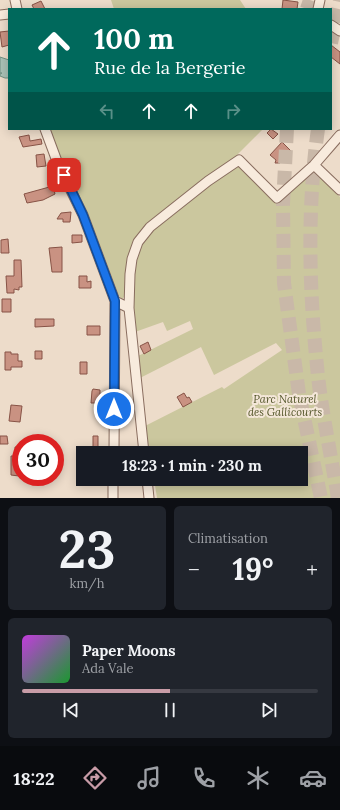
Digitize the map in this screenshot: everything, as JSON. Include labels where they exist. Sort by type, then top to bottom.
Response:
[{"type":"street","points":[[46,130],[58,164],[83,215],[115,301],[114,446]]},
{"type":"street","points":[[143,446],[129,308],[132,259],[138,242],[150,227],[208,181],[239,160],[277,198],[314,165],[340,135]]},
{"type":"street","points":[[314,165],[340,190]]},
{"type":"street","points":[[115,301],[129,308]]},
{"type":"street","points":[[114,486],[114,498]]},
{"type":"street","points":[[148,486],[149,498]]},
{"type":"green space","points":[[111,0],[240,0],[245,8],[114,8]]},
{"type":"green space","name":"Parc Naturel des Gallicourts","points":[[49,130],[262,130],[234,158],[277,202],[315,170],[340,197],[340,498],[157,498],[155,486],[308,486],[308,446],[149,446],[145,426],[222,387],[224,389],[282,350],[276,343],[214,375],[201,347],[140,378],[138,356],[193,329],[190,321],[167,331],[163,322],[135,332],[126,295],[122,299],[113,289],[54,146]]},
{"type":"shaded area","points":[[0,57],[8,60],[8,78],[0,76],[2,73],[0,73]]},
{"type":"building","points":[[283,0],[298,2],[297,8],[282,8]]},
{"type":"building","points":[[41,1],[44,8],[34,8],[32,5]]},
{"type":"building","points":[[8,31],[8,45],[2,47],[0,32]]},
{"type":"building","points":[[332,46],[340,52],[340,64],[332,58]]},
{"type":"building","points":[[272,130],[278,134],[273,139],[267,133]]},
{"type":"building","points":[[29,135],[30,141],[41,139],[42,144],[23,147],[19,137]]},
{"type":"building","points":[[282,142],[291,151],[280,163],[275,163],[276,160],[270,155]]},
{"type":"building","points":[[44,154],[46,166],[37,167],[36,155]]},
{"type":"building","points":[[53,186],[55,194],[43,200],[27,203],[24,194]]},
{"type":"building","points":[[71,212],[70,222],[63,222],[63,219],[57,219],[61,213]]},
{"type":"building","points":[[72,235],[82,235],[82,242],[72,243]]},
{"type":"building","points":[[8,239],[9,253],[1,253],[1,240]]},
{"type":"building","points":[[62,247],[62,272],[52,272],[49,248]]},
{"type":"building","points":[[14,260],[21,260],[22,287],[19,287],[19,290],[14,289],[14,293],[7,293],[6,276],[14,276]]},
{"type":"building","points":[[79,276],[87,276],[87,282],[91,281],[91,288],[79,288]]},
{"type":"building","points":[[2,299],[11,299],[11,312],[2,312]]},
{"type":"building","points":[[35,319],[54,319],[54,326],[35,327]]},
{"type":"building","points":[[87,326],[100,326],[100,335],[87,335]]},
{"type":"building","points":[[148,342],[151,350],[144,354],[140,346]]},
{"type":"building","points":[[35,351],[42,351],[42,359],[35,359]]},
{"type":"building","points":[[5,352],[18,354],[18,361],[22,361],[22,367],[11,367],[11,370],[5,370]]},
{"type":"building","points":[[80,362],[87,362],[87,374],[80,374]]},
{"type":"building","points":[[93,389],[100,390],[100,403],[91,403]]},
{"type":"building","points":[[184,393],[192,402],[183,407],[177,397]]},
{"type":"building","points":[[11,405],[22,406],[20,422],[9,421]]},
{"type":"building","points":[[0,436],[7,436],[8,444],[0,444]]},
{"type":"building","points":[[93,436],[98,436],[98,446],[93,446]]},
{"type":"building","points":[[12,456],[12,475],[11,475]]},
{"type":"tunnel","points":[[307,8],[310,0]]},
{"type":"tunnel","points":[[332,38],[340,0]]},
{"type":"tunnel","points":[[287,130],[283,204],[284,283],[299,394],[321,498]]},
{"type":"tunnel","points":[[318,130],[312,188],[310,248],[312,307],[321,399],[338,498]]},
{"type":"route","points":[[64,175],[83,215],[115,301],[114,409]]}]
